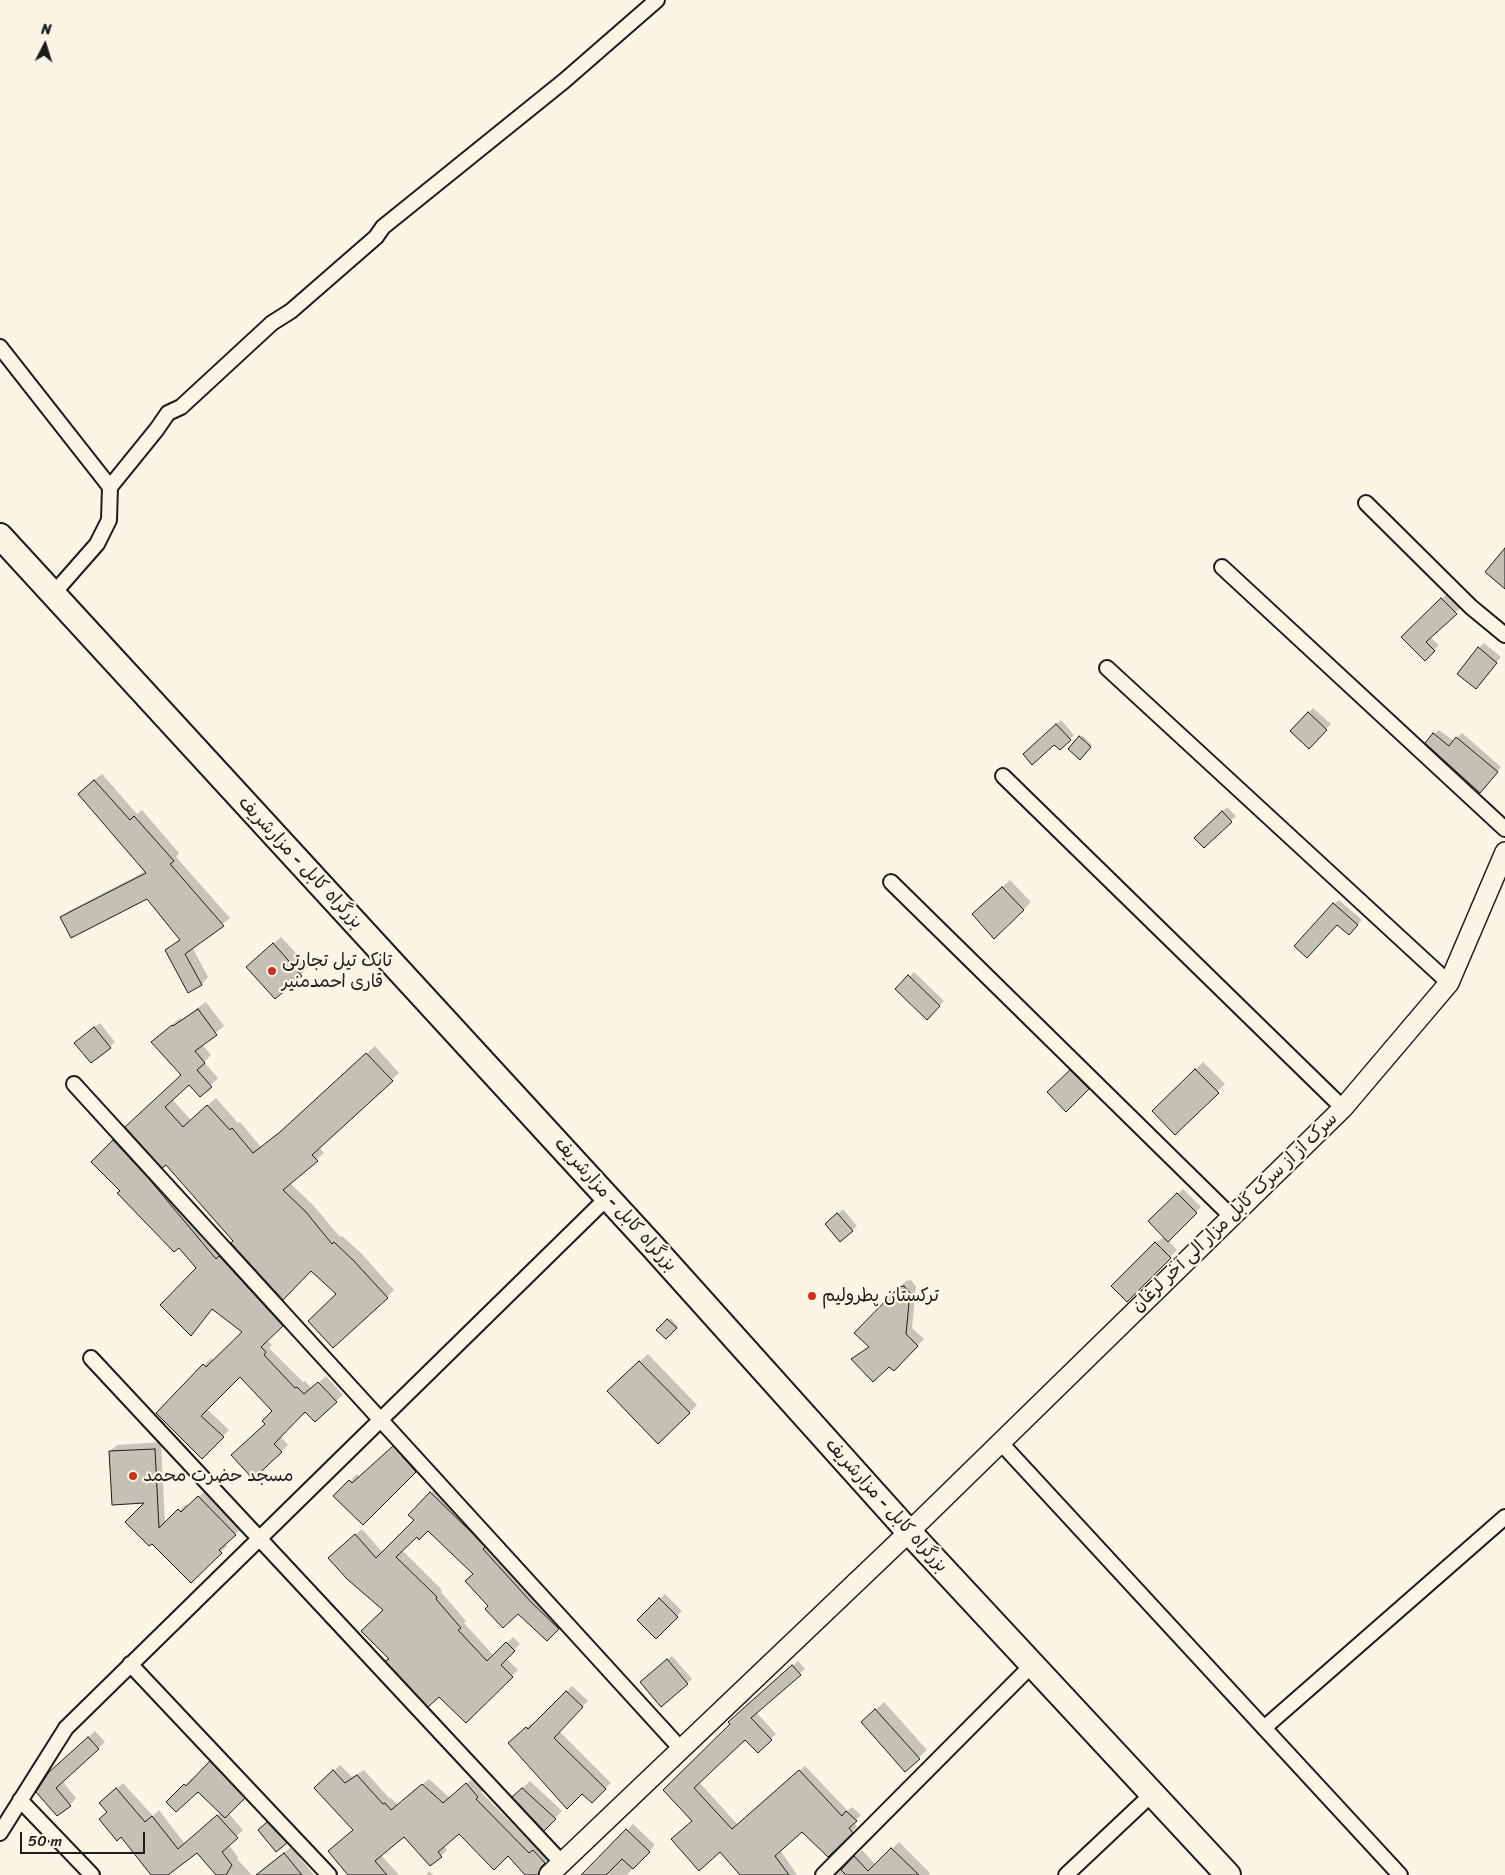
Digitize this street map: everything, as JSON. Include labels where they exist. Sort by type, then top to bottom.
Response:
[{"type":"highway","name":"بزرگراه کابل - مزارشریف","points":[[0,536],[608,1198],[908,1532],[1228,1875]]},
{"type":"street","points":[[53,594],[97,544],[109,520],[110,487],[168,413],[181,407],[272,323],[291,311],[376,237],[383,227],[564,81],[657,0]]},
{"type":"street","points":[[0,348],[110,487]]},
{"type":"street","points":[[1366,504],[1471,607],[1505,635]]},
{"type":"street","points":[[1222,567],[1505,828]]},
{"type":"street","points":[[1107,668],[1449,983]]},
{"type":"street","points":[[1003,776],[1343,1108]]},
{"type":"street","name":"سرک از از سرک کابل مزار الی آخر لرغان","points":[[556,1869],[908,1532],[1343,1108],[1449,983],[1505,852]]},
{"type":"street","points":[[891,882],[1232,1216]]},
{"type":"street","points":[[74,1084],[682,1749]]},
{"type":"street","points":[[0,1833],[66,1728],[608,1198]]},
{"type":"street","points":[[91,1358],[259,1538],[556,1869]]},
{"type":"street","points":[[1000,1442],[1400,1875]]},
{"type":"street","points":[[1264,1728],[1505,1518]]},
{"type":"street","points":[[130,1664],[329,1875]]},
{"type":"street","points":[[823,1875],[1032,1665]]},
{"type":"street","points":[[1066,1875],[1152,1794]]},
{"type":"street","points":[[20,1800],[92,1875]]},
{"type":"building","points":[[1505,548],[1505,589],[1485,572]]},
{"type":"building","points":[[1441,598],[1457,614],[1426,642],[1435,651],[1425,661],[1401,637]]},
{"type":"building","points":[[1478,647],[1497,663],[1476,689],[1457,674]]},
{"type":"building","points":[[1308,712],[1327,730],[1309,749],[1290,731]]},
{"type":"building","points":[[1056,724],[1071,740],[1060,750],[1054,745],[1032,765],[1023,754]]},
{"type":"building","points":[[1433,733],[1449,746],[1456,737],[1498,772],[1480,793],[1425,743]]},
{"type":"building","points":[[1079,736],[1091,747],[1080,760],[1068,749]]},
{"type":"building","points":[[94,780],[130,820],[134,816],[174,861],[170,864],[224,926],[185,954],[202,985],[188,993],[165,950],[180,940],[147,899],[71,938],[60,917],[146,873],[78,794]]},
{"type":"building","points":[[1222,811],[1232,822],[1204,848],[1194,838]]},
{"type":"building","points":[[1002,887],[1024,910],[994,939],[972,914]]},
{"type":"building","points":[[1333,903],[1358,925],[1349,935],[1337,925],[1307,958],[1294,946]]},
{"type":"building","points":[[273,943],[302,976],[275,999],[246,967]]},
{"type":"building","points":[[908,975],[940,1006],[927,1020],[895,989]]},
{"type":"building","points":[[198,1009],[217,1035],[195,1051],[205,1063],[197,1070],[212,1087],[200,1097],[189,1085],[165,1107],[183,1127],[207,1105],[230,1130],[232,1128],[253,1153],[280,1132],[366,1053],[393,1081],[312,1155],[318,1161],[283,1190],[306,1212],[332,1244],[334,1242],[353,1260],[388,1298],[333,1348],[308,1321],[336,1294],[311,1271],[283,1300],[231,1243],[233,1241],[166,1165],[162,1168],[125,1127],[181,1075],[151,1042],[172,1025]]},
{"type":"building","points":[[94,1027],[111,1048],[91,1063],[74,1043]]},
{"type":"building","points":[[1195,1069],[1219,1093],[1175,1135],[1152,1111]]},
{"type":"building","points":[[1070,1070],[1089,1089],[1066,1112],[1047,1092]]},
{"type":"building","points":[[113,1140],[149,1179],[216,1259],[219,1256],[283,1326],[261,1347],[266,1352],[264,1355],[295,1388],[297,1387],[304,1394],[318,1382],[337,1402],[315,1422],[305,1412],[274,1444],[282,1452],[253,1479],[231,1455],[265,1424],[262,1421],[272,1411],[240,1377],[201,1416],[224,1437],[202,1459],[156,1413],[203,1364],[206,1367],[242,1332],[212,1309],[191,1336],[160,1305],[196,1268],[179,1248],[174,1252],[117,1193],[120,1191],[91,1162]]},
{"type":"building","points":[[1177,1193],[1197,1213],[1168,1242],[1148,1221]]},
{"type":"building","points":[[837,1213],[853,1231],[840,1242],[825,1224]]},
{"type":"building","points":[[1155,1242],[1171,1258],[1127,1302],[1111,1286]]},
{"type":"building","points":[[904,1286],[910,1293],[906,1334],[918,1346],[894,1371],[889,1367],[873,1382],[851,1359],[869,1347],[854,1333],[899,1287]]},
{"type":"building","points":[[667,1319],[677,1328],[666,1339],[656,1330]]},
{"type":"building","points":[[639,1361],[690,1413],[658,1444],[607,1391]]},
{"type":"building","points":[[393,1446],[416,1472],[363,1525],[333,1496],[349,1480],[352,1483]]},
{"type":"building","points":[[155,1449],[159,1528],[178,1509],[181,1512],[198,1496],[236,1535],[219,1550],[222,1553],[191,1583],[152,1544],[149,1546],[125,1522],[144,1503],[112,1505],[109,1451]]},
{"type":"building","points":[[430,1492],[470,1531],[485,1547],[483,1549],[531,1602],[559,1629],[547,1641],[518,1614],[503,1628],[485,1609],[488,1606],[465,1581],[473,1574],[428,1531],[419,1540],[417,1537],[396,1557],[437,1597],[436,1599],[461,1628],[458,1630],[487,1661],[506,1642],[515,1651],[501,1665],[513,1677],[466,1723],[439,1697],[428,1707],[385,1661],[389,1659],[361,1631],[383,1610],[347,1579],[328,1558],[355,1534],[376,1558],[414,1520],[408,1515]]},
{"type":"building","points":[[659,1598],[678,1617],[656,1639],[637,1620]]},
{"type":"building","points":[[667,1659],[688,1684],[661,1707],[640,1682]]},
{"type":"building","points":[[792,1665],[801,1675],[751,1718],[772,1740],[758,1753],[745,1740],[694,1788],[732,1829],[799,1770],[842,1816],[846,1811],[857,1821],[849,1828],[853,1833],[828,1857],[802,1832],[775,1856],[789,1875],[740,1875],[720,1852],[699,1871],[671,1839],[692,1821],[663,1790],[730,1724],[728,1722]]},
{"type":"building","points":[[566,1691],[583,1707],[554,1738],[606,1789],[592,1803],[582,1794],[567,1809],[508,1743],[526,1727],[528,1729]]},
{"type":"building","points":[[875,1709],[920,1759],[905,1772],[861,1722]]},
{"type":"building","points":[[88,1737],[99,1749],[56,1788],[71,1806],[57,1816],[36,1792],[49,1772]]},
{"type":"building","points":[[210,1761],[245,1798],[225,1818],[198,1792],[176,1812],[166,1802],[184,1784],[186,1786]]},
{"type":"building","points":[[333,1770],[345,1783],[357,1775],[383,1804],[385,1803],[391,1810],[422,1784],[443,1803],[466,1783],[478,1797],[476,1799],[529,1853],[533,1850],[545,1863],[538,1875],[525,1875],[508,1856],[494,1870],[459,1834],[438,1852],[442,1857],[430,1866],[404,1837],[375,1861],[387,1875],[348,1875],[328,1851],[353,1830],[314,1788]]},
{"type":"building","points":[[116,1788],[145,1822],[152,1816],[178,1849],[217,1815],[238,1838],[222,1852],[232,1865],[226,1875],[216,1875],[197,1853],[168,1875],[151,1875],[121,1837],[117,1841],[99,1819],[107,1812],[99,1803]]},
{"type":"building","points":[[522,1788],[556,1819],[544,1831],[512,1797]]},
{"type":"building","points":[[267,1822],[287,1843],[276,1852],[258,1830]]},
{"type":"building","points":[[626,1829],[650,1852],[633,1869],[622,1859],[606,1875],[581,1875]]},
{"type":"building","points":[[891,1848],[919,1875],[846,1875],[841,1870],[854,1856],[868,1871]]},
{"type":"building","points":[[284,1853],[302,1875],[256,1875]]},
{"type":"place","name":"تانک تیل تجارتی قاری احمدمنیر","points":[[272,971]]},
{"type":"place","name":"ترکستان پطرولیم","points":[[812,1296]]},
{"type":"place","name":"مسجد حضرت محمد","points":[[133,1476]]}]
